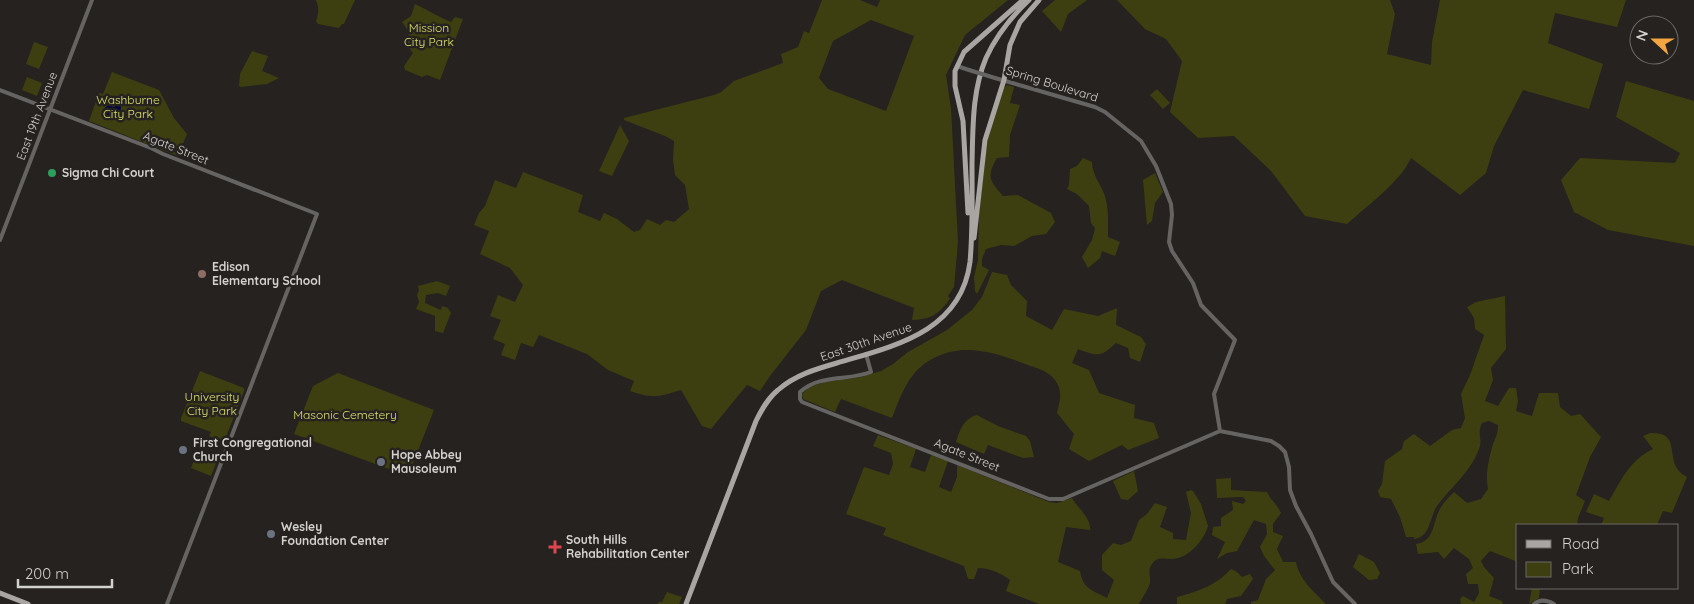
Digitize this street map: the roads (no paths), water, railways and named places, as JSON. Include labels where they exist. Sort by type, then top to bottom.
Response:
[{"type":"main road","points":[[971,246],[963,120],[954,78],[956,66],[964,52],[1023,0]]},
{"type":"main road","name":"East 30th Avenue","points":[[686,604],[756,421],[767,402],[778,389],[811,370],[866,354],[920,334],[941,320],[962,294],[967,279],[971,246],[973,119],[978,86],[986,59],[995,42],[1010,20],[1029,0]]},
{"type":"main road","points":[[970,258],[985,140],[1004,80],[1008,54],[1013,37],[1026,15],[1039,0]]},
{"type":"main road","points":[[0,593],[28,604]]},
{"type":"street","name":"East 19th Avenue","points":[[0,240],[92,0]]},
{"type":"street","name":"Spring Boulevard","points":[[956,66],[1101,110],[1141,141],[1156,166],[1171,204],[1172,215],[1169,242],[1172,250],[1193,283],[1201,305],[1208,314],[1234,337],[1235,341],[1214,394],[1220,431]]},
{"type":"street","name":"Agate Street","points":[[0,90],[317,214],[167,604]]},
{"type":"street","name":"Agate Street","points":[[866,354],[871,372],[858,376],[829,379],[811,385],[800,392],[802,402],[1049,498],[1062,499],[1220,431]]},
{"type":"street","points":[[1220,431],[1271,441],[1285,452],[1289,467],[1290,490],[1296,506],[1333,582],[1355,604]]},
{"type":"street","points":[[1534,604],[1538,601],[1545,601],[1554,604]]},
{"type":"place","name":"Sigma Chi Court","points":[[52,173]]},
{"type":"place","name":"Edison Elementary School","points":[[202,274]]},
{"type":"place","name":"First Congregational Church","points":[[183,450]]},
{"type":"place","name":"Hope Abbey Mausoleum","points":[[381,462]]},
{"type":"place","name":"Wesley Foundation Center","points":[[271,534]]},
{"type":"place","name":"South Hills Rehabilitation Center","points":[[555,547]]},
{"type":"park label","name":"Mission City Park","points":[[429,35]]},
{"type":"park label","name":"Washburne City Park","points":[[128,107]]},
{"type":"park label","name":"University City Park","points":[[212,404]]},
{"type":"park label","name":"Masonic Cemetery","points":[[345,415]]}]
